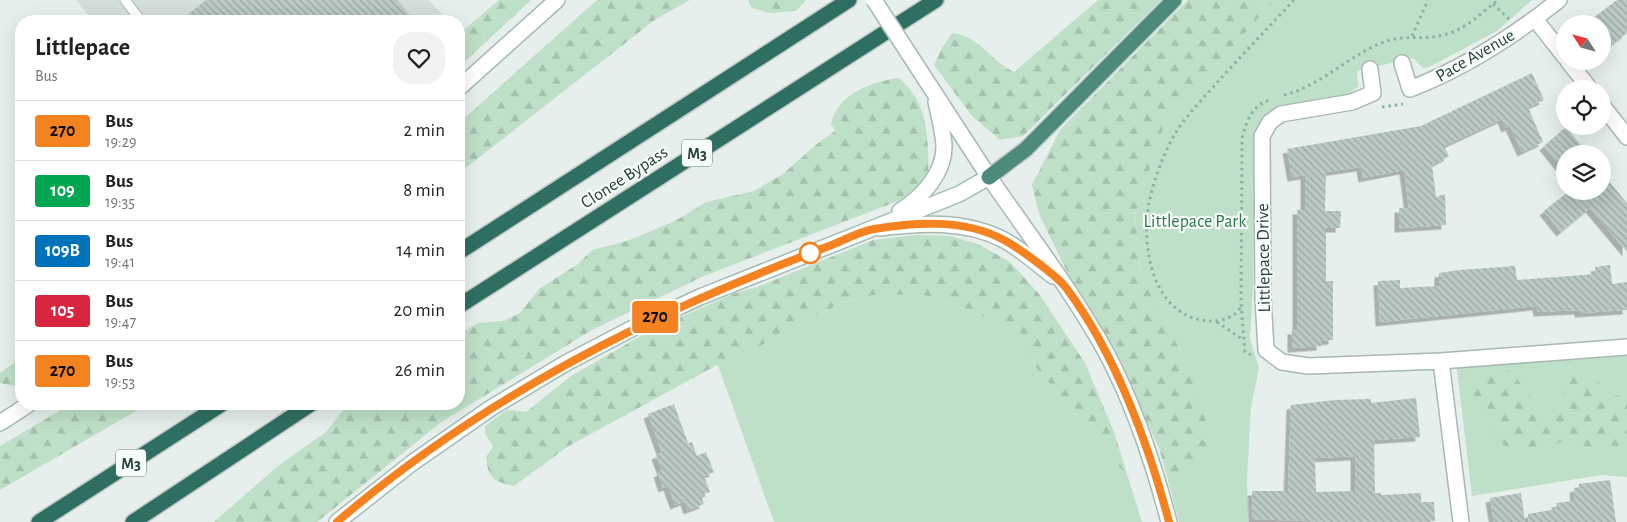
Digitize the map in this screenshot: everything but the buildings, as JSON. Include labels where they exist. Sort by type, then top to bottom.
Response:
[{"type":"highway","name":"Clonee Bypass","points":[[465,248],[849,0]]},
{"type":"highway","name":"Clonee Bypass","points":[[465,302],[936,0]]},
{"type":"highway","points":[[988,177],[1026,149],[1174,0]]},
{"type":"highway","name":"M3","points":[[39,522],[213,410]]},
{"type":"highway","points":[[133,522],[302,410]]},
{"type":"street","points":[[465,83],[557,0]]},
{"type":"street","points":[[874,0],[988,177],[1066,286],[1107,355],[1156,473],[1169,522]]},
{"type":"street","name":"Pace Avenue","points":[[1402,63],[1410,88],[1445,75],[1536,19],[1559,0]]},
{"type":"street","points":[[1536,19],[1556,45]]},
{"type":"street","name":"Littlepace Drive","points":[[1266,350],[1263,298],[1262,136],[1270,122],[1281,114],[1352,102],[1373,93],[1370,69]]},
{"type":"street","points":[[1575,70],[1583,80]]},
{"type":"street","points":[[871,229],[912,204],[935,180],[944,147],[936,97]]},
{"type":"street","points":[[1611,117],[1627,137]]},
{"type":"street","points":[[337,522],[432,449],[491,408],[566,363],[635,326],[700,297],[959,194],[988,177]]},
{"type":"street","points":[[871,229],[927,222],[978,229],[1003,239],[1066,286]]},
{"type":"street","points":[[1266,350],[1282,362],[1308,366],[1441,361],[1627,347]]},
{"type":"street","points":[[1441,361],[1461,522]]},
{"type":"street","points":[[0,423],[20,410]]},
{"type":"lane","points":[[125,0],[136,15]]},
{"type":"path","points":[[1241,304],[1239,311],[1233,316],[1217,321],[1199,320],[1184,315],[1171,306],[1162,293],[1153,272],[1146,239],[1149,204],[1158,171],[1170,142],[1186,118],[1294,0]]},
{"type":"path","points":[[1412,36],[1428,0]]},
{"type":"path","points":[[1283,95],[1301,90],[1358,53],[1394,37],[1442,36],[1458,31],[1498,0]]},
{"type":"path","points":[[1266,350],[1249,356],[1245,352],[1242,339],[1242,138],[1247,120],[1253,109],[1274,99]]},
{"type":"path","points":[[1379,108],[1404,104]]},
{"type":"path","points":[[1217,321],[1242,339]]},
{"type":"shaded area","points":[[76,0],[429,0],[443,15],[88,15]]},
{"type":"green space","points":[[499,0],[531,0],[465,61],[465,29]]},
{"type":"green space","points":[[597,0],[690,0],[656,19],[465,168],[465,118]]},
{"type":"green space","points":[[748,0],[806,0],[796,11],[769,13],[752,8]]},
{"type":"green space","points":[[1098,0],[1161,0],[1023,136],[1000,140],[972,116],[934,65],[952,33],[962,35],[978,44],[998,62],[1014,72]]},
{"type":"green space","points":[[1188,0],[1274,0],[1165,123],[1135,214],[1141,275],[1182,354],[1204,408],[1209,457],[1170,488],[1159,448],[1135,397],[1077,292],[1039,214],[1032,185],[1060,130]]},
{"type":"green space","name":"Littlepace Park","points":[[1274,0],[1532,0],[1497,31],[1429,67],[1423,68],[1413,58],[1357,71],[1358,86],[1350,94],[1283,106],[1265,116],[1255,133],[1253,287],[1250,339],[1259,368],[1251,407],[1247,480],[1248,522],[1179,522],[1170,488],[1208,457],[1182,354],[1141,275],[1135,214],[1165,123]]},
{"type":"green space","points":[[899,78],[907,86],[918,102],[924,120],[928,171],[919,185],[911,192],[898,201],[704,276],[592,330],[465,408],[465,331],[478,323],[503,321],[520,313],[539,289],[578,264],[592,250],[627,241],[675,221],[706,202],[754,191],[783,174],[818,143],[835,131],[831,124],[835,113],[848,97],[867,86]]},
{"type":"green space","points":[[916,235],[950,236],[978,244],[1010,262],[1039,294],[1085,363],[1114,432],[1127,474],[1117,465],[1007,332],[982,316],[948,302],[921,294],[873,295],[841,303],[719,368],[717,365],[567,447],[514,486],[496,480],[490,475],[486,457],[493,446],[485,434],[485,426],[507,410],[526,412],[571,376],[651,330],[735,293],[757,287],[873,240]]},
{"type":"green space","points":[[921,294],[948,302],[982,316],[1007,332],[1117,465],[1127,474],[1142,522],[774,522],[719,368],[841,303],[873,295]]},
{"type":"green space","points":[[1627,353],[1627,477],[1601,475],[1472,496],[1456,361]]},
{"type":"green space","points":[[15,362],[15,385],[0,383],[0,373]]},
{"type":"green space","points":[[1510,370],[1532,399],[1536,418],[1564,414],[1565,400],[1555,375],[1570,372],[1593,377],[1611,397],[1627,392],[1627,452],[1592,450],[1562,441],[1545,451],[1507,451],[1471,392],[1492,374]]},
{"type":"green space","points":[[61,410],[138,410],[0,490],[0,446]]},
{"type":"green space","points":[[343,410],[461,410],[440,423],[317,522],[214,522],[278,466],[326,432]]},
{"type":"bus line","name":"270","points":[[337,522],[412,463],[491,408],[566,363],[635,326],[700,297],[871,229],[927,222],[978,229],[1003,239],[1066,286],[1107,355],[1128,402],[1156,473],[1169,522]]}]
